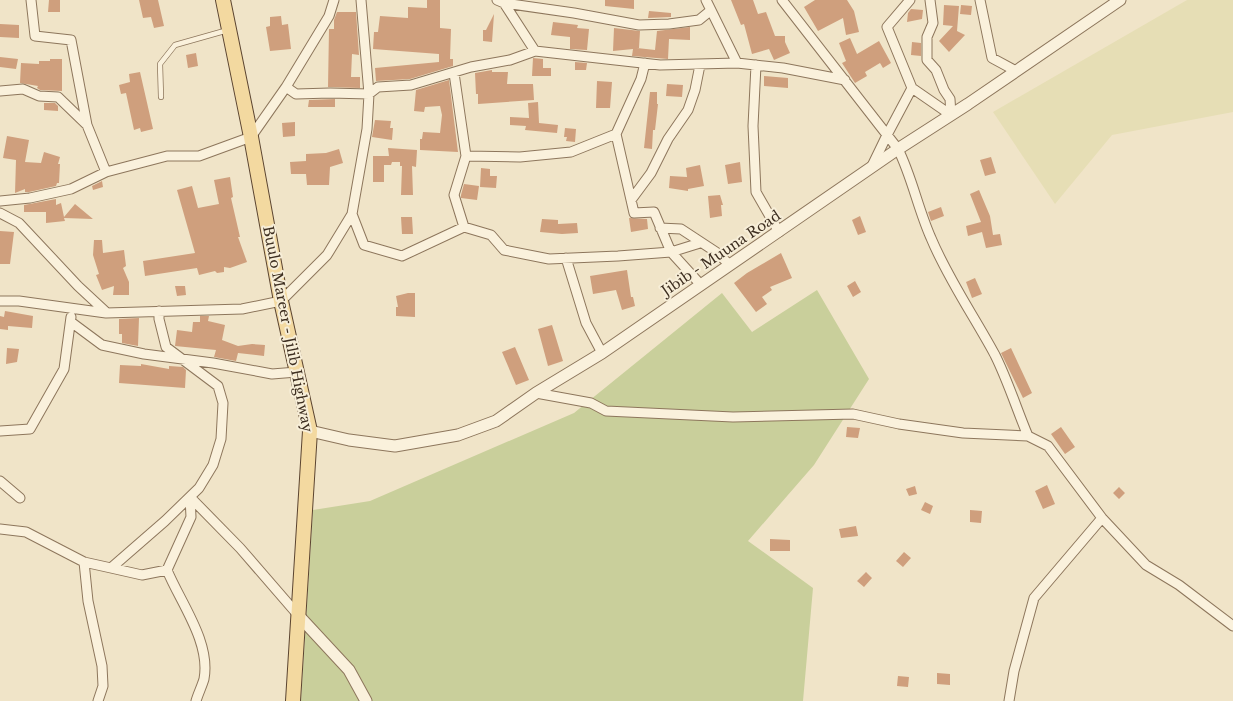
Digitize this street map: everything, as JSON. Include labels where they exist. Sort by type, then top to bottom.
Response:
[{"type":"main road","name":"Buulo Mareer - Jilib Highway","points":[[223,0],[251,137],[281,301],[310,431],[292,701]]},
{"type":"street","points":[[31,0],[35,36],[71,40],[87,125],[106,172]]},
{"type":"street","points":[[0,201],[30,198],[71,189],[106,172],[167,156],[199,156],[251,137],[286,87],[329,16],[334,0]]},
{"type":"street","points":[[0,300],[106,313],[242,309],[281,301],[327,255],[352,214],[367,129],[369,94],[362,0]]},
{"type":"street","points":[[706,0],[737,63]]},
{"type":"street","points":[[782,0],[898,149],[907,168],[931,239],[954,285],[996,356],[1028,436]]},
{"type":"street","points":[[910,0],[887,27],[912,88],[951,114]]},
{"type":"street","points":[[930,0],[933,24],[927,37],[927,60],[936,70],[950,100],[951,114]]},
{"type":"street","points":[[980,0],[992,58],[1016,71]]},
{"type":"street","name":"Jibib - Muuna Road","points":[[310,431],[349,440],[395,446],[458,435],[496,421],[602,352],[898,149],[1120,0]]},
{"type":"street","points":[[500,2],[639,25],[699,20],[710,11]]},
{"type":"street","points":[[500,2],[535,51]]},
{"type":"street","points":[[286,87],[296,94],[369,94],[378,87],[411,85],[471,67],[510,60],[535,51],[645,63],[700,65],[737,63],[782,68],[845,80]]},
{"type":"street","points":[[645,63],[641,79],[616,134],[634,213],[654,212],[671,252],[701,285]]},
{"type":"street","points":[[631,200],[651,173],[668,139],[688,110],[695,90],[700,65]]},
{"type":"street","points":[[756,65],[753,126],[756,192],[779,232]]},
{"type":"street","points":[[454,73],[466,156],[454,195],[464,227]]},
{"type":"street","points":[[872,168],[912,88]]},
{"type":"street","points":[[0,90],[23,89],[39,96],[58,97],[87,125]]},
{"type":"street","points":[[466,156],[520,157],[571,152],[616,134]]},
{"type":"street","points":[[0,213],[19,223],[106,313]]},
{"type":"street","points":[[352,214],[364,245],[402,256],[464,227],[491,235],[504,250],[549,258],[671,252],[700,242]]},
{"type":"street","points":[[660,228],[681,229],[716,252],[730,265]]},
{"type":"street","points":[[566,258],[586,323],[602,352]]},
{"type":"street","points":[[0,431],[30,429],[64,369],[72,308]]},
{"type":"street","points":[[111,568],[165,521],[199,488],[213,465],[221,440],[223,403],[218,386],[166,347],[159,320],[159,311]]},
{"type":"street","points":[[71,322],[102,345],[144,354],[214,363],[272,374],[297,372]]},
{"type":"street","points":[[536,394],[591,403],[606,411],[733,416],[853,414],[899,424],[963,433],[1028,436],[1048,446],[1102,518],[1146,565],[1179,585],[1233,626]]},
{"type":"street","points":[[0,481],[20,498]]},
{"type":"street","points":[[166,570],[191,517],[190,497]]},
{"type":"street","points":[[190,497],[240,548],[349,670],[366,701]]},
{"type":"street","points":[[1009,701],[1014,671],[1034,598],[1102,518]]},
{"type":"street","points":[[0,529],[26,532],[84,562],[142,575],[166,570]]},
{"type":"street","points":[[84,562],[88,601],[102,666],[103,686],[98,701]]},
{"type":"street","points":[[166,570],[193,622],[204,658],[204,678],[196,701]]},
{"type":"lane","points":[[161,97],[160,64],[176,45],[229,29]]},
{"type":"shaded area","points":[[1187,0],[1233,0],[1233,112],[1112,135],[1055,204],[993,112]]},
{"type":"green space","points":[[817,290],[869,379],[814,465],[748,541],[813,588],[803,701],[301,701],[313,510],[370,501],[574,413],[722,293],[752,332]]},
{"type":"building","points":[[49,0],[60,0],[60,12],[48,12]]},
{"type":"building","points":[[139,0],[158,0],[164,26],[154,28],[151,17],[143,18]]},
{"type":"building","points":[[427,0],[440,0],[440,28],[451,29],[450,59],[453,59],[453,66],[410,79],[376,81],[375,68],[439,62],[439,54],[373,49],[374,32],[378,32],[380,16],[408,18],[408,7],[427,8]]},
{"type":"building","points":[[605,0],[634,0],[634,9],[605,6]]},
{"type":"building","points":[[731,0],[753,0],[758,14],[766,12],[775,36],[785,36],[785,42],[790,53],[774,60],[769,49],[752,54],[744,24],[741,25]]},
{"type":"building","points":[[815,0],[847,0],[854,11],[859,32],[846,35],[843,18],[818,31],[804,7]]},
{"type":"building","points":[[944,5],[959,6],[957,31],[965,35],[949,52],[939,41],[953,26],[943,25]]},
{"type":"building","points":[[961,5],[972,6],[971,15],[960,14]]},
{"type":"building","points":[[911,9],[923,10],[922,19],[907,22],[908,13]]},
{"type":"building","points":[[649,11],[671,13],[671,17],[648,18]]},
{"type":"building","points":[[337,12],[356,12],[359,55],[352,54],[351,77],[360,77],[360,88],[328,87],[329,29],[334,29],[334,20]]},
{"type":"building","points":[[494,14],[492,42],[483,41],[483,30],[486,30]]},
{"type":"building","points":[[281,16],[282,25],[288,24],[291,49],[270,51],[266,27],[270,26],[270,17]]},
{"type":"building","points":[[553,22],[578,25],[577,28],[589,29],[587,50],[570,49],[570,37],[551,35]]},
{"type":"building","points":[[0,24],[19,25],[19,38],[0,37]]},
{"type":"building","points":[[690,27],[690,40],[669,39],[668,59],[632,56],[633,49],[613,51],[614,28],[640,31],[639,48],[637,48],[655,50],[657,31]]},
{"type":"building","points":[[850,38],[857,54],[879,41],[891,63],[883,68],[880,63],[865,72],[867,76],[855,83],[842,63],[846,61],[839,43]]},
{"type":"building","points":[[912,42],[921,43],[921,56],[911,55]]},
{"type":"building","points":[[196,53],[198,66],[188,68],[186,55]]},
{"type":"building","points":[[0,57],[18,59],[16,69],[0,67]]},
{"type":"building","points":[[533,58],[543,59],[543,68],[551,68],[551,76],[532,76]]},
{"type":"building","points":[[50,59],[62,59],[62,91],[40,90],[37,88],[38,86],[20,83],[21,63],[39,64],[39,61],[50,61]]},
{"type":"building","points":[[575,62],[587,63],[586,70],[575,70]]},
{"type":"building","points":[[492,70],[492,72],[508,72],[507,84],[533,84],[534,100],[478,104],[475,73]]},
{"type":"building","points":[[140,72],[153,129],[141,132],[140,128],[134,130],[126,93],[121,94],[119,85],[130,82],[129,74]]},
{"type":"building","points":[[764,76],[788,78],[788,88],[764,86]]},
{"type":"building","points":[[449,80],[458,152],[420,150],[420,139],[422,139],[423,132],[440,133],[442,115],[440,106],[425,107],[424,112],[414,111],[416,90]]},
{"type":"building","points":[[597,81],[612,82],[610,108],[596,108]]},
{"type":"building","points":[[667,84],[683,85],[682,97],[666,96]]},
{"type":"building","points":[[650,92],[657,92],[658,104],[655,130],[653,130],[652,149],[644,148]]},
{"type":"building","points":[[335,99],[335,107],[308,107],[309,100]]},
{"type":"building","points":[[538,102],[539,123],[558,125],[557,133],[525,130],[526,126],[510,125],[510,117],[529,118],[528,103]]},
{"type":"building","points":[[44,103],[55,103],[58,106],[58,111],[44,110]]},
{"type":"building","points":[[375,120],[391,121],[390,128],[393,128],[392,140],[372,137]]},
{"type":"building","points":[[295,122],[295,136],[283,137],[282,123]]},
{"type":"building","points":[[565,128],[576,129],[575,142],[566,141],[567,137],[564,137]]},
{"type":"building","points":[[7,136],[29,140],[25,162],[41,163],[44,152],[60,157],[58,164],[60,164],[59,183],[56,186],[29,192],[25,192],[25,189],[15,193],[16,160],[3,158]]},
{"type":"building","points":[[388,148],[417,150],[416,167],[412,166],[413,195],[401,195],[402,166],[400,166],[400,162],[384,165],[384,182],[373,182],[373,156],[389,156]]},
{"type":"building","points":[[339,149],[343,163],[330,167],[329,185],[307,185],[306,174],[291,174],[290,162],[306,161],[306,154],[326,153]]},
{"type":"building","points":[[991,157],[996,173],[985,176],[980,160]]},
{"type":"building","points":[[740,162],[742,182],[728,184],[725,165]]},
{"type":"building","points":[[700,165],[704,186],[688,189],[688,191],[669,188],[670,176],[687,177],[686,168]]},
{"type":"building","points":[[481,168],[490,169],[490,176],[497,176],[496,188],[480,187]]},
{"type":"building","points":[[230,177],[233,197],[231,198],[240,237],[238,237],[247,262],[230,268],[224,267],[224,272],[217,273],[215,271],[199,275],[197,268],[145,276],[143,261],[195,253],[177,190],[192,186],[198,208],[219,204],[214,180]]},
{"type":"building","points":[[102,181],[103,187],[93,190],[92,186]]},
{"type":"building","points":[[464,184],[479,186],[477,200],[461,198]]},
{"type":"building","points":[[979,190],[990,216],[993,235],[1000,234],[1002,245],[986,248],[982,232],[968,236],[966,226],[981,222],[970,194]]},
{"type":"building","points":[[720,195],[723,205],[721,205],[722,216],[710,218],[708,196]]},
{"type":"building","points":[[56,199],[56,205],[61,203],[64,217],[75,204],[93,219],[64,218],[65,221],[46,223],[46,212],[24,212],[24,205]]},
{"type":"building","points":[[941,207],[944,216],[931,221],[928,212]]},
{"type":"building","points":[[860,216],[866,232],[858,235],[852,220]]},
{"type":"building","points":[[401,217],[412,217],[413,234],[402,234]]},
{"type":"building","points":[[629,218],[647,219],[648,229],[631,232]]},
{"type":"building","points":[[542,219],[558,220],[558,224],[577,223],[578,233],[540,232]]},
{"type":"building","points":[[0,231],[14,232],[10,264],[0,264]]},
{"type":"building","points":[[94,240],[102,240],[103,253],[124,250],[126,266],[123,268],[129,282],[129,295],[113,295],[114,286],[102,290],[96,275],[99,274],[93,255]]},
{"type":"building","points":[[781,253],[792,278],[770,287],[772,290],[762,297],[767,304],[756,312],[734,283]]},
{"type":"building","points":[[627,270],[631,297],[633,297],[635,306],[622,310],[616,290],[593,294],[590,276]]},
{"type":"building","points":[[975,278],[982,294],[972,298],[966,282]]},
{"type":"building","points":[[855,281],[861,292],[853,297],[847,286]]},
{"type":"building","points":[[175,286],[185,286],[186,295],[177,296]]},
{"type":"building","points":[[415,293],[415,317],[396,316],[396,307],[398,307],[396,296]]},
{"type":"building","points":[[5,311],[33,316],[32,328],[8,326],[8,330],[0,329],[0,316],[4,317]]},
{"type":"building","points":[[200,316],[209,316],[208,321],[225,325],[222,340],[238,346],[265,345],[264,356],[238,353],[236,361],[214,357],[216,350],[175,346],[177,330],[192,332],[193,322],[200,322]]},
{"type":"building","points":[[139,318],[138,346],[122,343],[122,334],[119,334],[119,319]]},
{"type":"building","points":[[552,325],[563,361],[548,366],[538,329]]},
{"type":"building","points":[[515,347],[529,380],[516,385],[502,352]]},
{"type":"building","points":[[7,348],[19,349],[17,362],[6,364]]},
{"type":"building","points":[[1011,348],[1032,393],[1023,398],[1001,353]]},
{"type":"building","points":[[141,364],[169,369],[169,366],[183,367],[186,370],[185,388],[119,383],[120,365],[141,366]]},
{"type":"building","points":[[847,427],[860,428],[858,438],[846,437]]},
{"type":"building","points":[[1061,427],[1075,447],[1065,454],[1051,434]]},
{"type":"building","points":[[1047,485],[1055,504],[1043,509],[1035,491]]},
{"type":"building","points":[[915,486],[917,494],[909,496],[906,489]]},
{"type":"building","points":[[1119,487],[1125,493],[1119,499],[1113,493]]},
{"type":"building","points":[[925,502],[933,506],[930,514],[921,510]]},
{"type":"building","points":[[970,510],[982,511],[981,523],[970,522]]},
{"type":"building","points":[[856,526],[858,536],[841,538],[839,529]]},
{"type":"building","points":[[770,539],[790,540],[790,551],[770,551]]},
{"type":"building","points":[[904,552],[911,558],[903,567],[896,561]]},
{"type":"building","points":[[866,572],[872,578],[864,587],[857,581]]},
{"type":"building","points":[[937,673],[950,674],[950,685],[937,684]]},
{"type":"building","points":[[898,676],[909,677],[908,687],[897,686]]}]
